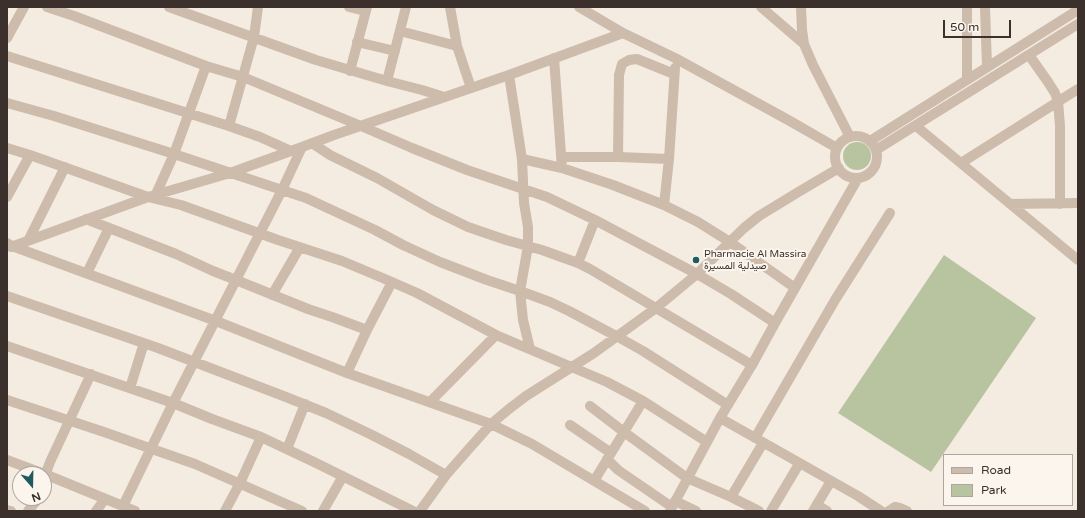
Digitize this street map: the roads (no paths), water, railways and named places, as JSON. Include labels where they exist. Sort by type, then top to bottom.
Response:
[{"type":"street","points":[[8,32],[24,7]]},
{"type":"street","points":[[47,7],[206,66],[243,77],[467,170],[547,197],[595,220],[697,274],[775,322]]},
{"type":"street","points":[[169,7],[316,60],[387,82],[444,97]]},
{"type":"street","points":[[229,126],[254,37],[258,7]]},
{"type":"street","points":[[349,7],[366,9],[350,71]]},
{"type":"street","points":[[387,82],[406,7]]},
{"type":"street","points":[[450,7],[457,46],[471,88]]},
{"type":"street","points":[[579,7],[623,33],[675,58],[837,148]]},
{"type":"street","points":[[761,7],[804,44]]},
{"type":"street","points":[[801,7],[804,44],[813,65],[850,137]]},
{"type":"street","points":[[967,7],[967,79]]},
{"type":"street","points":[[985,7],[987,67]]},
{"type":"street","points":[[870,141],[1078,10]]},
{"type":"street","points":[[876,150],[1078,24]]},
{"type":"street","points":[[400,31],[457,46]]},
{"type":"street","points":[[9,246],[152,195],[230,173],[509,75],[623,33]]},
{"type":"street","points":[[357,42],[395,51]]},
{"type":"street","points":[[1029,55],[1048,82],[1058,101],[1060,126],[1060,204]]},
{"type":"street","points":[[7,56],[229,126],[260,137],[291,151]]},
{"type":"street","points":[[554,58],[562,168]]},
{"type":"street","points":[[664,205],[669,159],[675,58]]},
{"type":"street","points":[[618,157],[619,75],[622,64],[629,60],[637,59],[674,74]]},
{"type":"street","points":[[152,195],[174,154],[206,66]]},
{"type":"street","points":[[509,75],[522,159],[524,203],[528,227],[528,246],[520,291],[523,320],[530,349]]},
{"type":"street","points":[[961,163],[1078,89]]},
{"type":"street","points":[[7,103],[54,116],[174,154],[306,198],[440,262],[563,308],[618,337],[728,404]]},
{"type":"street","points":[[916,126],[1078,260]]},
{"type":"street","points":[[850,137],[864,137],[870,141],[874,145],[877,156],[874,168],[870,173],[858,178],[844,174],[836,163],[837,148],[844,140],[850,137]]},
{"type":"street","points":[[312,143],[330,155],[377,178],[468,228],[578,263],[603,276],[752,365]]},
{"type":"street","points":[[7,148],[152,195],[260,234],[342,261],[417,293],[496,335],[607,382],[643,402],[707,442]]},
{"type":"street","points":[[124,506],[173,403],[216,321],[302,148]]},
{"type":"street","points":[[7,197],[30,155]]},
{"type":"street","points":[[561,157],[669,159]]},
{"type":"street","points":[[522,159],[562,168],[664,205],[698,222],[730,242],[795,288]]},
{"type":"street","points":[[29,239],[65,167]]},
{"type":"street","points":[[420,511],[446,475],[491,424],[509,409],[526,396],[618,337],[656,308],[697,274],[744,228],[759,216],[839,168]]},
{"type":"street","points":[[672,506],[720,418],[752,365],[858,178]]},
{"type":"street","points":[[1010,204],[1078,203]]},
{"type":"street","points":[[731,497],[759,441],[835,300],[890,213]]},
{"type":"street","points":[[86,219],[176,254],[213,271],[367,330]]},
{"type":"street","points":[[578,263],[595,220]]},
{"type":"street","points":[[87,273],[110,228]]},
{"type":"street","points":[[9,246],[216,321],[347,373],[491,424],[532,444],[645,511]]},
{"type":"street","points":[[272,294],[300,247]]},
{"type":"street","points":[[347,373],[392,282]]},
{"type":"street","points":[[7,296],[195,361],[305,404],[370,434],[446,475]]},
{"type":"street","points":[[430,402],[496,335]]},
{"type":"street","points":[[130,388],[144,343]]},
{"type":"street","points":[[7,346],[173,403],[261,437],[413,511]]},
{"type":"street","points":[[49,466],[91,374]]},
{"type":"street","points":[[7,400],[70,420],[195,464],[302,511]]},
{"type":"street","points":[[594,481],[643,402]]},
{"type":"street","points":[[287,449],[305,404]]},
{"type":"street","points":[[590,406],[688,478],[759,511]]},
{"type":"street","points":[[720,418],[881,511]]},
{"type":"street","points":[[570,425],[609,456],[630,478],[672,506],[696,511]]},
{"type":"street","points":[[226,511],[261,437]]},
{"type":"street","points":[[7,460],[23,466]]},
{"type":"street","points":[[771,511],[799,464]]},
{"type":"street","points":[[323,511],[343,476]]},
{"type":"street","points":[[52,477],[135,511]]},
{"type":"street","points":[[827,511],[815,508],[831,481]]},
{"type":"street","points":[[96,511],[105,499]]},
{"type":"street","points":[[889,511],[895,507],[907,511]]},
{"type":"street","points":[[7,510],[11,511]]},
{"type":"place","name":"Pharmacie Al Massira صيدلية المسيرة","points":[[696,260]]}]
